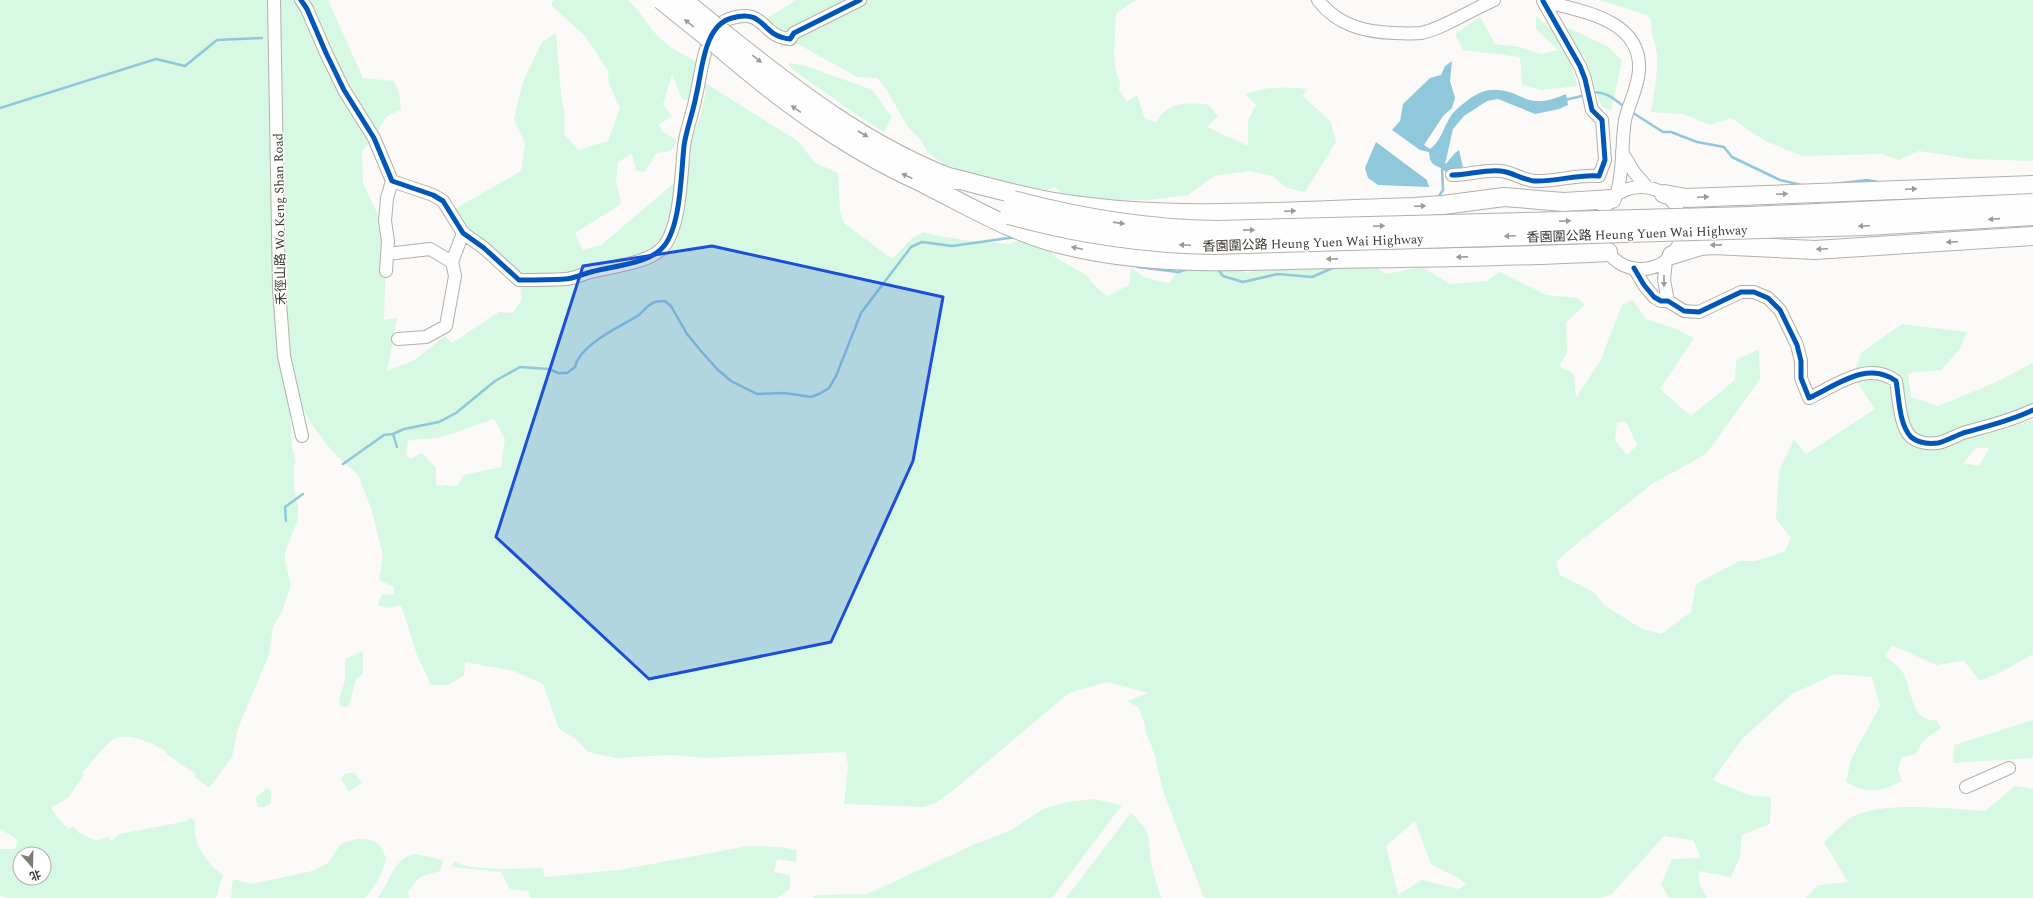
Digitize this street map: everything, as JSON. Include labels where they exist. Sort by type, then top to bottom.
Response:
[{"type":"highway","name":"香園圍公路 Heung Yuen Wai Highway","points":[[661,0],[843,122],[879,143],[1043,224],[1102,237],[1154,243],[1214,245],[1867,226],[2033,216]]},
{"type":"highway","name":"香園圍公路 Heung Yuen Wai Highway","points":[[683,0],[763,84],[823,128],[880,162],[926,185],[1011,208],[1052,210],[1112,222],[1168,228],[1210,230],[1750,216],[2033,203]]},
{"type":"highway","points":[[1664,194],[1686,198],[2033,185]]},
{"type":"highway","points":[[1608,252],[1543,255],[1166,261],[1110,254],[1063,245],[1028,234],[1011,208],[1044,200],[1089,207],[1184,212],[1414,207],[1504,197],[1564,202],[1614,198]]},
{"type":"highway","points":[[1669,257],[1701,246],[1815,250],[2033,236]]},
{"type":"street","name":"禾徑山路 Wo Keng Shan Road","points":[[274,0],[279,289],[284,356],[302,436]]},
{"type":"street","points":[[300,0],[307,9],[344,90],[374,138],[392,181],[388,198],[386,221],[388,241],[386,271]]},
{"type":"street","points":[[392,181],[433,194],[443,201],[463,233],[484,248],[519,280],[567,279],[590,272],[627,265],[648,257],[664,247],[673,232],[683,168],[684,146],[708,42],[719,24],[731,18],[745,15],[756,17],[773,34],[790,39],[794,33],[860,0]]},
{"type":"street","points":[[1318,0],[1330,14],[1348,25],[1361,30],[1422,33],[1494,0]]},
{"type":"street","points":[[1542,0],[1594,15],[1617,25],[1629,36],[1637,52],[1639,65],[1635,91],[1627,113],[1622,152],[1621,176],[1614,198],[1603,213],[1600,229],[1601,237],[1608,252],[1615,259],[1634,268],[1646,268],[1656,265],[1669,257]]},
{"type":"street","points":[[1452,175],[1497,171],[1533,181],[1562,180],[1584,175],[1599,176],[1604,160],[1602,120],[1592,110],[1585,79],[1580,66],[1542,0]]},
{"type":"street","points":[[1622,152],[1634,172],[1647,187]]},
{"type":"street","points":[[1614,198],[1630,188],[1647,187],[1664,194],[1676,206],[1682,222],[1680,240],[1669,257],[1664,280],[1668,301]]},
{"type":"street","points":[[398,339],[426,336],[446,326],[455,276],[452,262],[463,233]]},
{"type":"street","points":[[387,254],[430,249],[452,262]]},
{"type":"street","points":[[1634,268],[1650,292],[1661,301],[1668,301],[1684,311],[1699,312],[1741,292],[1754,292],[1768,298],[1780,310],[1797,344],[1801,378],[1809,398],[1863,372],[1877,372],[1888,375],[1896,381],[1903,420],[1907,431],[1912,437],[1920,442],[1937,443],[1961,434],[2011,420],[2033,410]]},
{"type":"street","points":[[1966,786],[2009,768]]},
{"type":"highlighted area","points":[[712,246],[943,297],[913,461],[831,642],[649,679],[496,537],[583,266]]},
{"type":"green space","points":[[0,0],[270,0],[280,350],[290,411],[292,446],[296,463],[294,464],[294,487],[298,508],[297,522],[285,552],[285,561],[291,585],[282,612],[273,626],[269,655],[238,728],[232,757],[209,788],[195,777],[196,774],[166,754],[166,751],[141,739],[134,737],[120,737],[111,741],[82,773],[84,775],[69,797],[51,808],[60,821],[69,829],[73,826],[79,833],[96,841],[108,837],[111,841],[120,834],[187,821],[190,817],[195,821],[198,844],[206,858],[223,875],[216,898],[9,898],[0,896],[0,849],[12,849],[12,886],[52,886],[52,846],[16,846],[18,840],[0,829]]},
{"type":"green space","points":[[279,0],[328,0],[363,78],[394,81],[399,93],[401,109],[386,117],[374,138],[362,151],[363,183],[387,234],[384,320],[397,318],[387,371],[413,361],[445,336],[452,343],[499,312],[513,313],[522,299],[519,273],[460,224],[455,209],[521,171],[525,143],[514,119],[523,82],[542,42],[556,33],[561,93],[565,118],[564,134],[578,150],[608,141],[620,108],[609,84],[608,71],[586,37],[551,5],[553,0],[628,0],[654,32],[669,46],[681,54],[700,63],[690,101],[682,99],[672,74],[663,104],[672,116],[659,125],[662,131],[677,140],[671,151],[656,153],[645,172],[636,171],[632,154],[618,162],[616,180],[621,204],[575,233],[583,250],[601,245],[675,182],[701,114],[706,91],[704,82],[798,141],[814,162],[838,173],[840,211],[844,223],[892,259],[912,238],[924,232],[933,235],[971,241],[1010,244],[1041,231],[1040,237],[1055,257],[1086,275],[1098,289],[1107,296],[1129,285],[1131,267],[1145,278],[1169,283],[1183,265],[1230,267],[1249,273],[1259,267],[1300,270],[1323,265],[1375,266],[1386,274],[1422,267],[1450,284],[1487,281],[1499,272],[1547,295],[1578,298],[1585,305],[1566,322],[1567,353],[1559,366],[1574,374],[1576,398],[1600,361],[1622,305],[1633,300],[1646,319],[1677,329],[1694,338],[1660,389],[1691,416],[1735,380],[1736,360],[1759,349],[1760,379],[1706,454],[1652,484],[1556,562],[1560,575],[1595,593],[1604,605],[1642,629],[1661,634],[1691,612],[1696,584],[1739,561],[1755,561],[1784,552],[1791,538],[1776,519],[1779,471],[1794,439],[1806,454],[1875,409],[1852,375],[1862,352],[1902,324],[1967,332],[1959,350],[1941,370],[1908,373],[1911,397],[1938,406],[1994,383],[2033,363],[2033,405],[1982,433],[2033,420],[2033,654],[2003,671],[1980,681],[1964,661],[1936,665],[1892,645],[1885,656],[1902,671],[1906,678],[1913,703],[1921,716],[1936,720],[1941,728],[1923,741],[1916,754],[1902,757],[1898,769],[1902,781],[1880,790],[1861,789],[1846,782],[1851,759],[1880,706],[1872,677],[1835,674],[1792,694],[1742,739],[1713,780],[1748,795],[1771,797],[1770,824],[1742,835],[1740,857],[1731,877],[1698,871],[1700,885],[1707,898],[1669,898],[1661,884],[1672,859],[1701,858],[1693,840],[1664,836],[1612,894],[1601,898],[1204,898],[1163,791],[1154,752],[1146,733],[1144,721],[1138,707],[1127,701],[1148,693],[1107,682],[1069,693],[955,789],[936,803],[924,807],[844,804],[848,767],[846,752],[704,758],[672,755],[616,758],[588,752],[576,739],[559,729],[543,684],[514,671],[465,662],[464,675],[449,685],[431,685],[417,655],[401,605],[387,608],[378,605],[382,594],[394,595],[394,587],[379,580],[383,556],[372,511],[358,475],[332,451],[313,426],[300,404],[291,365],[288,336],[281,26]],"holes":[[[494,419],[505,439],[501,467],[464,475],[457,486],[436,485],[436,468],[422,453],[410,459],[406,455],[408,440],[439,438]],[[1617,422],[1626,422],[1637,445],[1627,455],[1615,440]],[[1976,448],[1989,448],[1979,466],[1963,463]],[[1415,821],[1431,864],[1458,878],[1466,884],[1458,889],[1422,880],[1398,895],[1386,846]]]},
{"type":"green space","points":[[796,0],[860,0],[794,33],[771,27],[767,18]]},
{"type":"green space","points":[[864,0],[1136,0],[1116,13],[1114,55],[1116,71],[1120,83],[1119,90],[1127,101],[1137,95],[1145,119],[1156,122],[1166,110],[1178,105],[1192,103],[1208,104],[1218,116],[1207,127],[1248,146],[1248,120],[1256,105],[1245,94],[1253,91],[1276,88],[1307,89],[1303,96],[1331,122],[1336,142],[1305,192],[1287,188],[1272,176],[1250,171],[1214,176],[1188,195],[1150,200],[1099,200],[1062,193],[1055,187],[1047,190],[1022,187],[975,176],[943,164],[928,152],[920,139],[908,127],[886,89],[877,78],[857,77],[798,44],[779,47],[793,36]]},
{"type":"green space","points":[[1599,0],[2033,0],[2033,161],[1972,159],[1919,151],[1899,160],[1882,154],[1802,156],[1765,141],[1731,118],[1710,125],[1683,114],[1651,112],[1656,84],[1657,55],[1651,29],[1651,21],[1647,15]]},
{"type":"green space","points":[[1536,16],[1554,32],[1569,28],[1609,47],[1622,61],[1611,111],[1601,106],[1584,55],[1569,58],[1578,86],[1541,90],[1522,85],[1520,57],[1463,50],[1455,34],[1480,17],[1495,44],[1519,47],[1541,54],[1558,50],[1536,29]]},
{"type":"green space","points":[[791,63],[806,66],[870,89],[892,116],[884,132],[793,70],[788,64]]},
{"type":"green space","points":[[363,651],[363,674],[356,679],[349,706],[341,707],[339,700],[345,680],[345,659]]},
{"type":"green space","points":[[2033,720],[2033,758],[1953,763],[1954,745]]},
{"type":"green space","points":[[354,772],[362,783],[349,792],[341,779],[344,774]]},
{"type":"green space","points":[[2015,786],[2033,789],[2033,898],[1806,898],[1818,885],[1848,882],[1824,842],[1850,818],[1867,811],[1900,807],[1985,811]]},
{"type":"green space","points":[[267,788],[271,790],[271,804],[265,807],[258,807],[255,798]]},
{"type":"green space","points":[[1094,799],[1122,805],[1052,898],[812,898],[818,895],[867,894],[973,845],[1010,831],[1043,809],[1066,802]]},
{"type":"green space","points":[[1131,813],[1143,825],[1148,835],[1151,862],[1161,898],[1066,898]]},
{"type":"green space","points":[[356,839],[376,842],[384,852],[386,858],[378,880],[365,898],[231,898],[233,879],[252,884],[312,871],[328,863],[341,844]]},
{"type":"green space","points":[[749,846],[780,847],[797,850],[796,862],[777,859],[774,872],[790,875],[790,889],[777,898],[530,898],[529,891],[510,889],[501,872],[452,867],[454,861],[472,867],[484,868],[543,868],[544,877],[619,870]]},
{"type":"green space","points":[[416,854],[443,860],[440,871],[420,877],[408,891],[409,898],[378,898],[398,864],[403,859]]},
{"type":"water","points":[[1452,61],[1450,81],[1455,98],[1452,108],[1443,116],[1424,145],[1430,149],[1435,145],[1453,113],[1471,98],[1484,91],[1506,91],[1533,101],[1544,101],[1566,94],[1568,105],[1559,109],[1535,114],[1498,99],[1487,101],[1464,116],[1453,129],[1445,164],[1459,150],[1463,167],[1458,169],[1452,175],[1447,174],[1444,170],[1431,162],[1429,152],[1420,150],[1392,130],[1400,121],[1403,104],[1430,78],[1441,75],[1445,66]]},
{"type":"water","points":[[1376,142],[1427,180],[1429,187],[1378,185],[1368,178],[1365,168]]},
{"type":"waterway","points":[[0,108],[156,59],[185,66],[217,40],[262,38]]},
{"type":"waterway","points":[[1592,93],[1597,92],[1606,94],[1625,107]]},
{"type":"waterway","points":[[1565,100],[1586,95]]},
{"type":"waterway","points":[[1630,111],[1663,132],[1671,132],[1697,142],[1724,147],[1732,157],[1780,180],[1801,185]]},
{"type":"waterway","points":[[1437,199],[1443,190],[1442,167]]},
{"type":"waterway","points":[[1834,184],[1867,180],[1878,182]]},
{"type":"waterway","points":[[343,464],[384,435],[393,434],[404,429],[439,422],[456,413],[495,381],[520,367],[549,369],[558,373],[567,373],[575,367],[578,359],[592,344],[639,315],[649,305],[657,301],[665,301],[671,306],[687,334],[718,370],[731,381],[757,394],[785,393],[811,397],[829,388],[836,376],[861,313],[911,247],[922,242],[952,246],[1016,237]]},
{"type":"waterway","points":[[1135,265],[1138,267],[1178,272],[1188,269]]},
{"type":"waterway","points":[[1216,267],[1223,276],[1243,282],[1278,274],[1312,277],[1335,267]]},
{"type":"waterway","points":[[393,434],[397,447]]},
{"type":"waterway","points":[[286,521],[285,507],[303,494]]},
{"type":"cycle path","points":[[301,0],[307,9],[344,90],[374,138],[392,181],[433,195],[443,201],[463,233],[484,248],[519,280],[568,279],[591,272],[640,261],[650,257],[664,246],[670,237],[677,212],[685,140],[695,102],[705,51],[709,40],[722,22],[743,16],[751,17],[758,20],[773,33],[790,39],[794,33],[860,0]]},
{"type":"cycle path","points":[[1452,175],[1501,171],[1534,181],[1583,176],[1599,176],[1605,160],[1602,120],[1592,110],[1585,79],[1580,66],[1543,1]]},
{"type":"cycle path","points":[[1634,268],[1644,285],[1654,297],[1661,301],[1668,301],[1684,311],[1699,312],[1741,292],[1754,292],[1768,298],[1780,310],[1797,345],[1801,361],[1801,378],[1809,398],[1841,381],[1852,377],[1875,373],[1885,375],[1896,381],[1900,410],[1904,425],[1911,437],[1920,442],[1938,443],[1963,433],[2008,420],[2033,410]]}]
